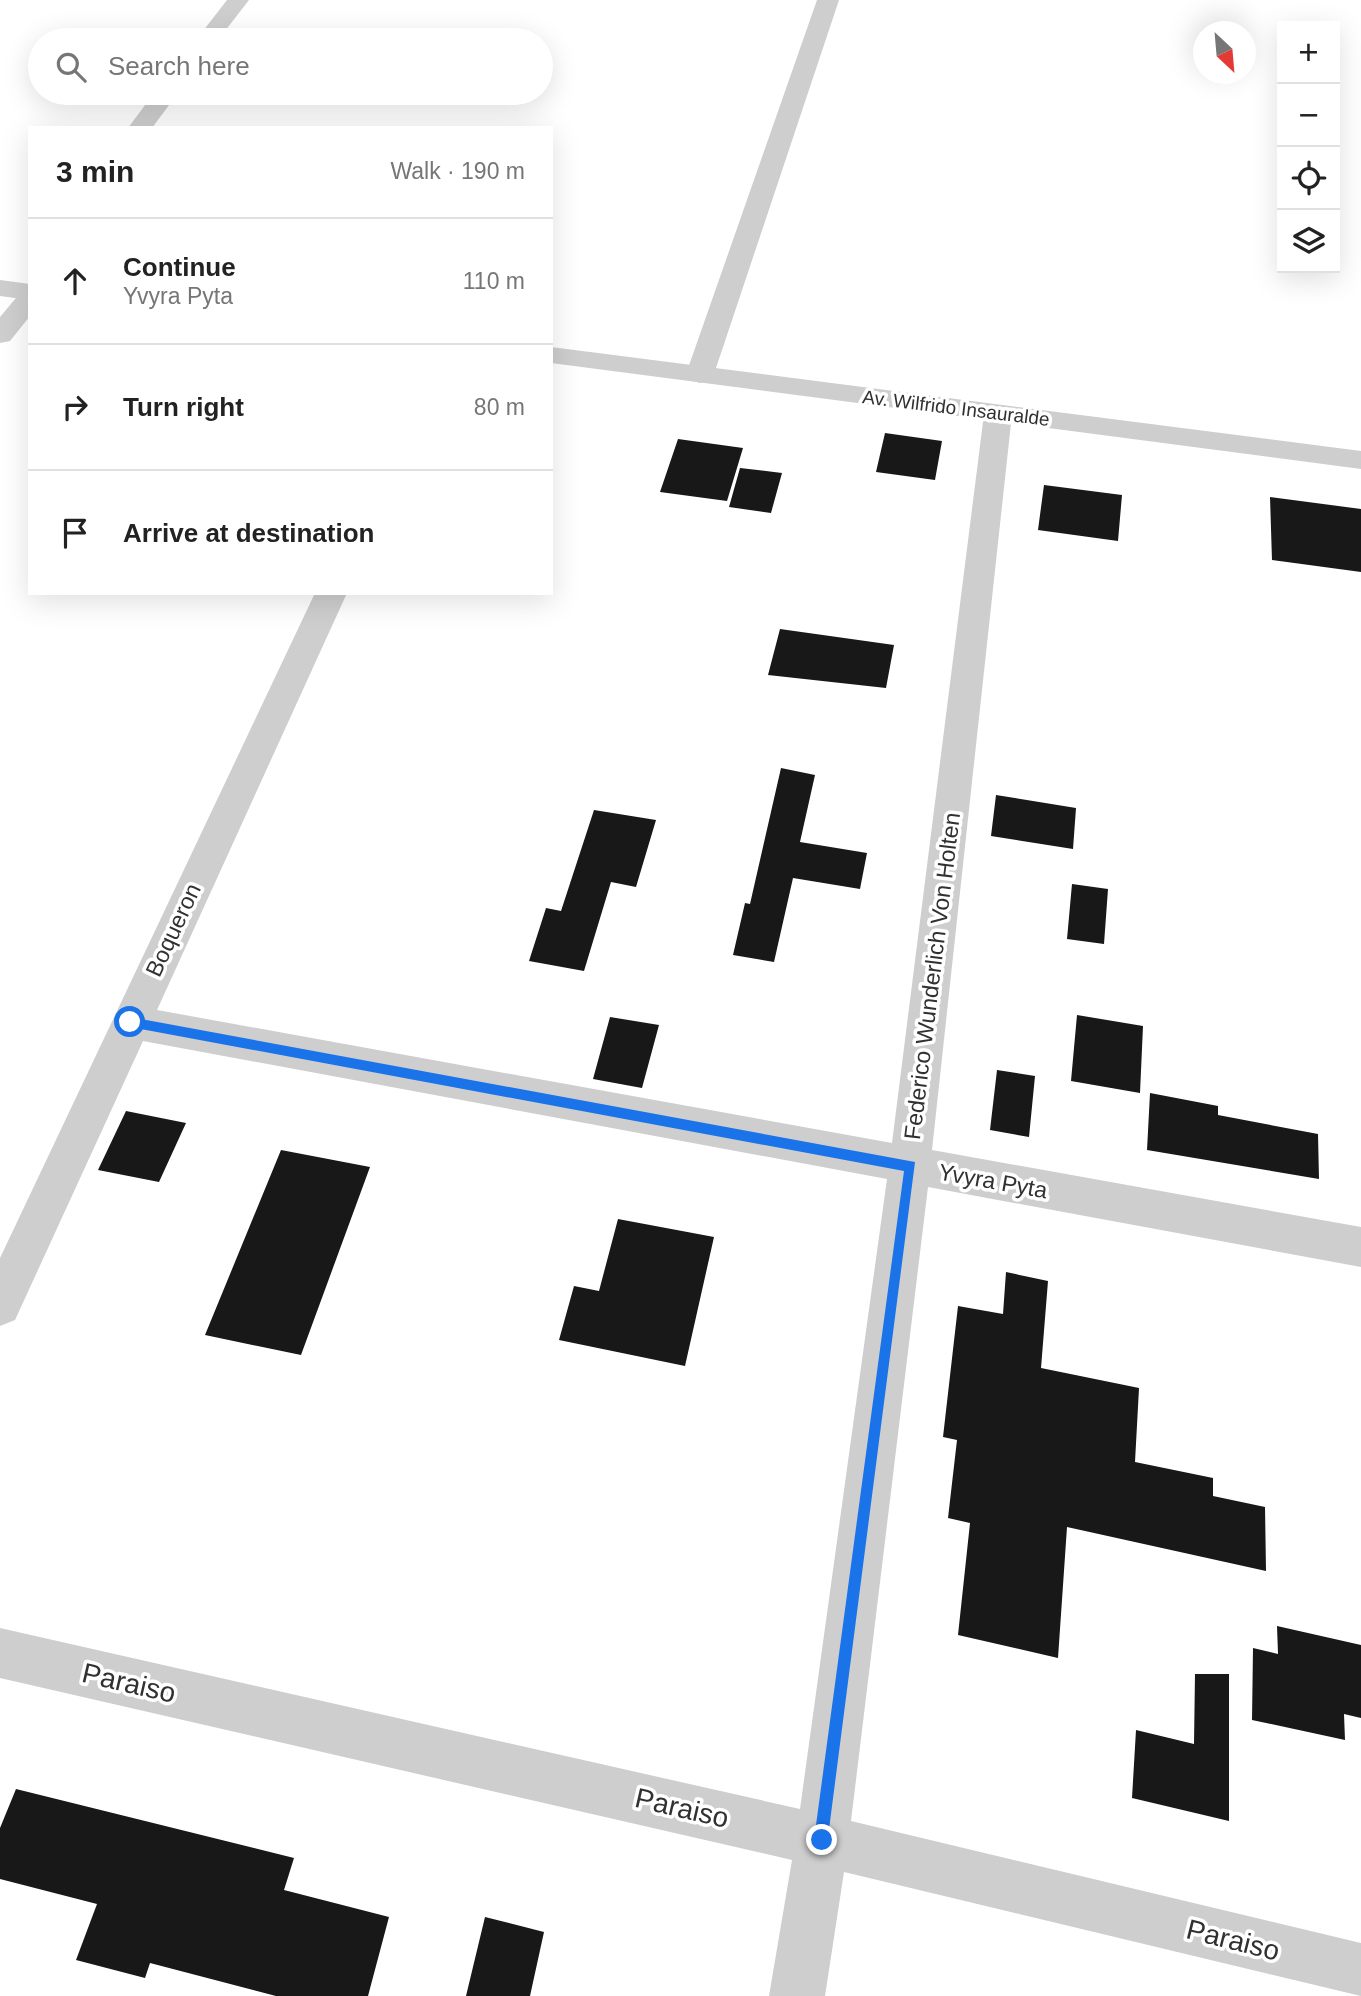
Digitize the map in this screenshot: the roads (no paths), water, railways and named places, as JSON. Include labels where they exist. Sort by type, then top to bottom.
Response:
[{"type":"street","points":[[216,28],[238,0]]},
{"type":"street","points":[[701,374],[828,0]]},
{"type":"street","points":[[141,126],[157,105]]},
{"type":"street","points":[[0,335],[20,292]]},
{"type":"street","name":"Av. Wilfrido Insauralde","points":[[553,355],[701,374],[997,421],[1361,460]]},
{"type":"street","points":[[553,368],[997,421],[1361,472]]},
{"type":"street","name":"Federico Wunderlich Von Holten","points":[[797,1996],[822,1840],[910,1166],[997,421]]},
{"type":"street","name":"Boqueron","points":[[0,1306],[330,595]]},
{"type":"street","name":"Yvyra Pyta","points":[[130,1022],[1361,1247]]},
{"type":"street","name":"Paraiso","points":[[0,1653],[822,1840],[1361,1971]]}]
